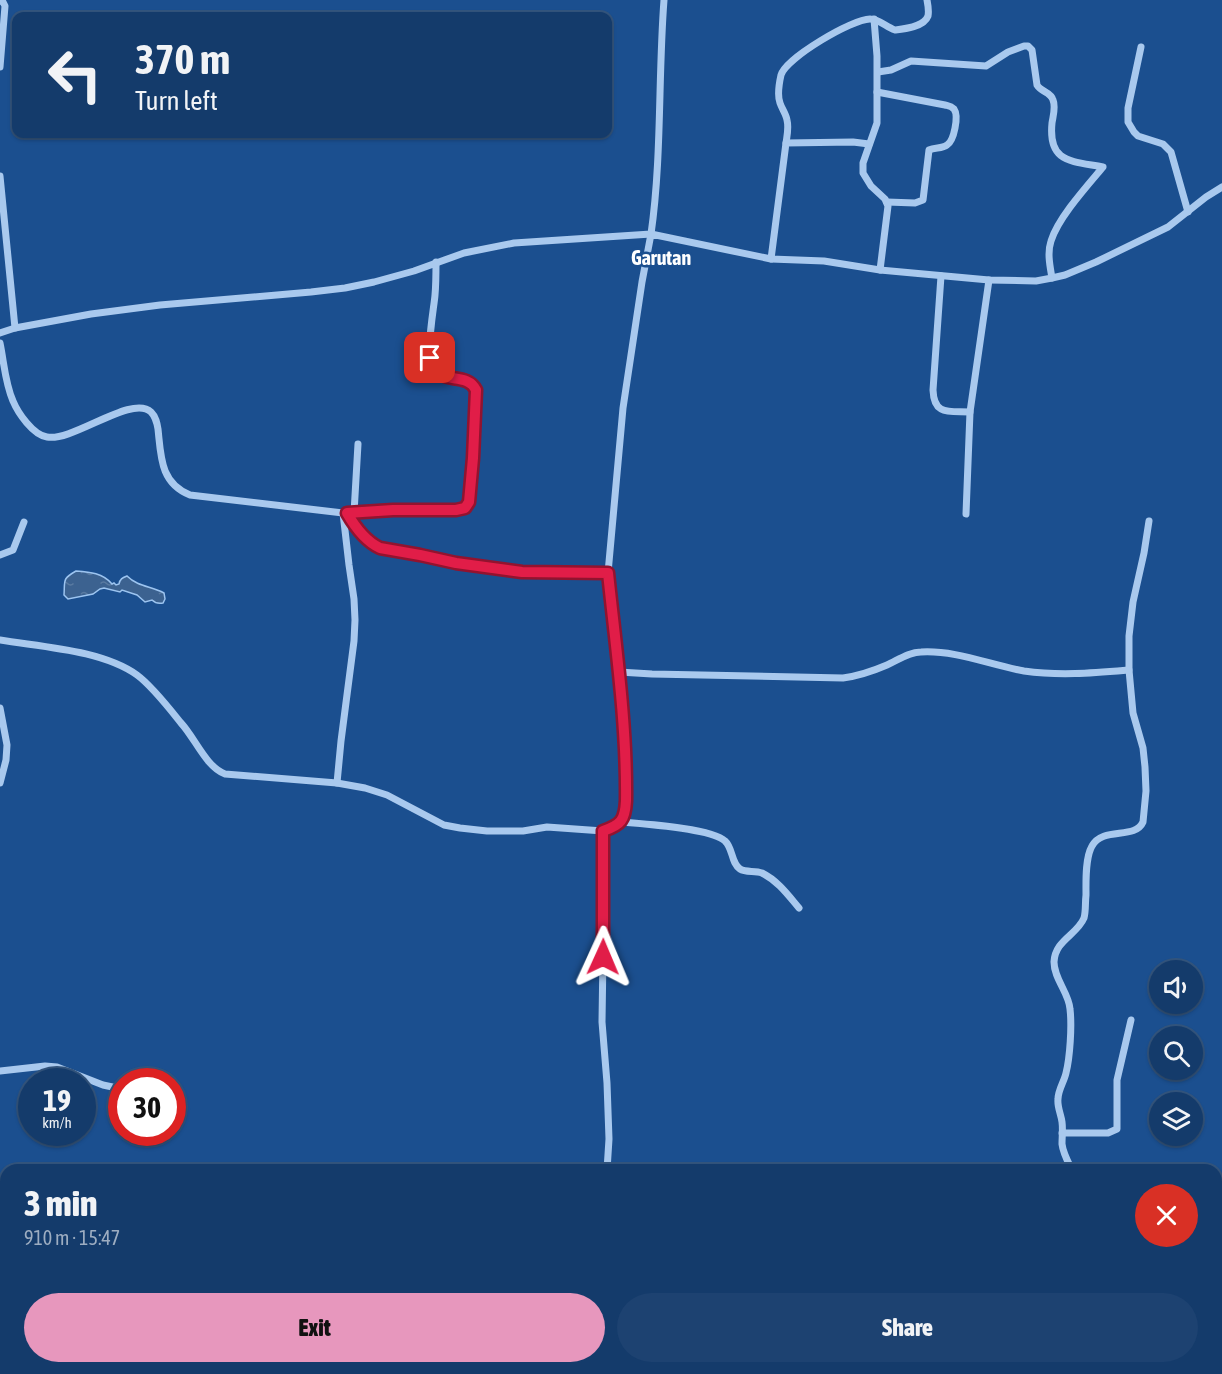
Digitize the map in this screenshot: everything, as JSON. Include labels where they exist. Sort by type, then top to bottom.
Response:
[{"type":"street","points":[[0,640],[79,653],[122,666],[138,676],[183,725],[211,765],[217,771],[225,774],[337,783],[365,788],[387,795],[444,825],[487,831],[524,831],[547,826],[603,831],[621,822],[626,812],[626,775],[620,672],[608,573],[623,408],[651,234],[658,173],[664,0]]},
{"type":"street","points":[[771,259],[788,125],[778,94],[781,75],[785,68],[794,59],[851,24],[874,19],[895,30],[920,24],[928,16],[927,0]]},
{"type":"street","points":[[0,1],[5,6],[0,67]]},
{"type":"street","points":[[874,19],[878,72],[877,123],[863,163],[863,173],[871,186],[887,202],[888,210],[880,270]]},
{"type":"street","points":[[878,72],[891,70],[911,61],[986,66],[1016,49],[1028,46],[1032,50],[1037,85],[1053,99],[1051,135],[1055,151],[1063,158],[1103,167],[1058,226],[1050,242],[1049,259],[1052,278]]},
{"type":"street","points":[[1141,48],[1128,108],[1128,122],[1138,136],[1163,144],[1171,152],[1188,212]]},
{"type":"street","points":[[877,92],[950,107],[957,115],[951,142],[945,147],[929,150],[922,200],[915,203],[887,202]]},
{"type":"street","points":[[786,143],[853,142],[869,144]]},
{"type":"street","points":[[0,176],[15,328]]},
{"type":"street","points":[[0,333],[15,328],[91,314],[160,304],[345,288],[374,282],[464,253],[514,243],[651,234],[771,259],[824,261],[880,270],[989,280],[1036,280],[1065,275],[1168,227],[1222,187]]},
{"type":"street","points":[[0,343],[6,378],[14,403],[29,425],[43,437],[51,438],[73,432],[128,409],[146,409],[151,412],[157,423],[159,453],[164,469],[181,492],[190,495],[348,513],[416,509],[456,510],[465,508],[469,502],[476,390],[468,382],[436,373],[432,368],[430,333],[435,296],[436,262]]},
{"type":"street","points":[[941,276],[934,403],[943,411],[970,412]]},
{"type":"street","points":[[966,514],[970,412],[989,280]]},
{"type":"street","points":[[337,783],[354,642],[355,620],[349,565],[348,513],[358,444]]},
{"type":"street","points":[[348,513],[356,527],[373,545],[386,550],[522,572],[608,573]]},
{"type":"street","points":[[1069,1164],[1063,1150],[1058,1098],[1068,1062],[1070,1009],[1054,961],[1066,937],[1084,917],[1087,872],[1093,845],[1100,838],[1136,830],[1142,826],[1146,767],[1133,713],[1129,636],[1133,602],[1149,521]]},
{"type":"street","points":[[0,555],[13,550],[24,522]]},
{"type":"street","points":[[620,672],[843,678],[856,676],[918,652],[959,656],[1025,671],[1059,675],[1129,670]]},
{"type":"street","points":[[0,708],[7,745],[0,783]]},
{"type":"street","points":[[621,822],[706,832],[724,839],[729,845],[738,868],[762,873],[773,880],[799,908]]},
{"type":"street","points":[[603,831],[602,1022],[607,1083],[607,1164]]},
{"type":"street","points":[[1062,1133],[1117,1130],[1118,1080],[1131,1020]]},
{"type":"street","points":[[0,1071],[45,1066],[57,1067],[108,1086]]},
{"type":"water","points":[[76,571],[105,577],[116,585],[127,576],[164,593],[165,599],[163,603],[152,600],[145,602],[137,595],[104,588],[93,594],[68,599],[64,595],[65,580]]},
{"type":"district","name":"Garutan","points":[[661,257]]},
{"type":"route","points":[[430,358],[432,368],[436,373],[472,383],[476,390],[470,497],[467,506],[456,510],[416,509],[347,513],[356,527],[373,545],[393,551],[522,572],[608,573],[624,724],[626,812],[621,822],[603,831],[603,957]]}]
